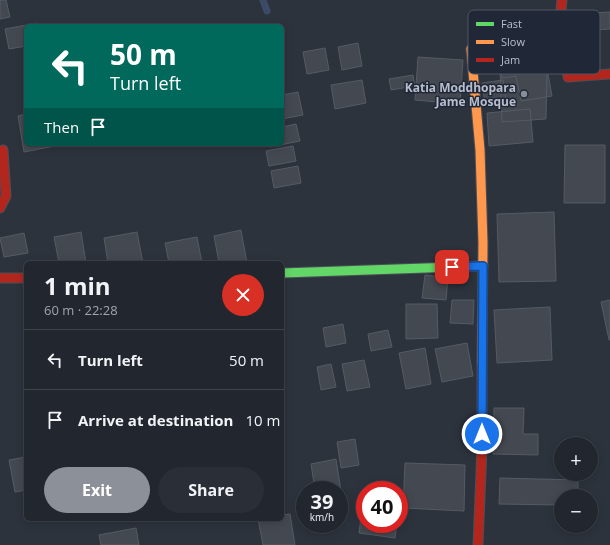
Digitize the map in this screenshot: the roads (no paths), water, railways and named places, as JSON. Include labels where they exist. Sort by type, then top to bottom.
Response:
[{"type":"street","points":[[561,10],[562,0]]},
{"type":"street","points":[[473,74],[480,150],[483,243],[482,448],[478,545]]},
{"type":"street","points":[[568,74],[568,78],[610,74]]},
{"type":"street","points":[[0,208],[6,196],[3,150]]},
{"type":"street","points":[[284,273],[483,266]]},
{"type":"street","points":[[0,278],[24,278]]},
{"type":"waterway","points":[[263,0],[267,11]]},
{"type":"place","name":"Katia Moddhopara Jame Mosque","points":[[524,94]]}]
